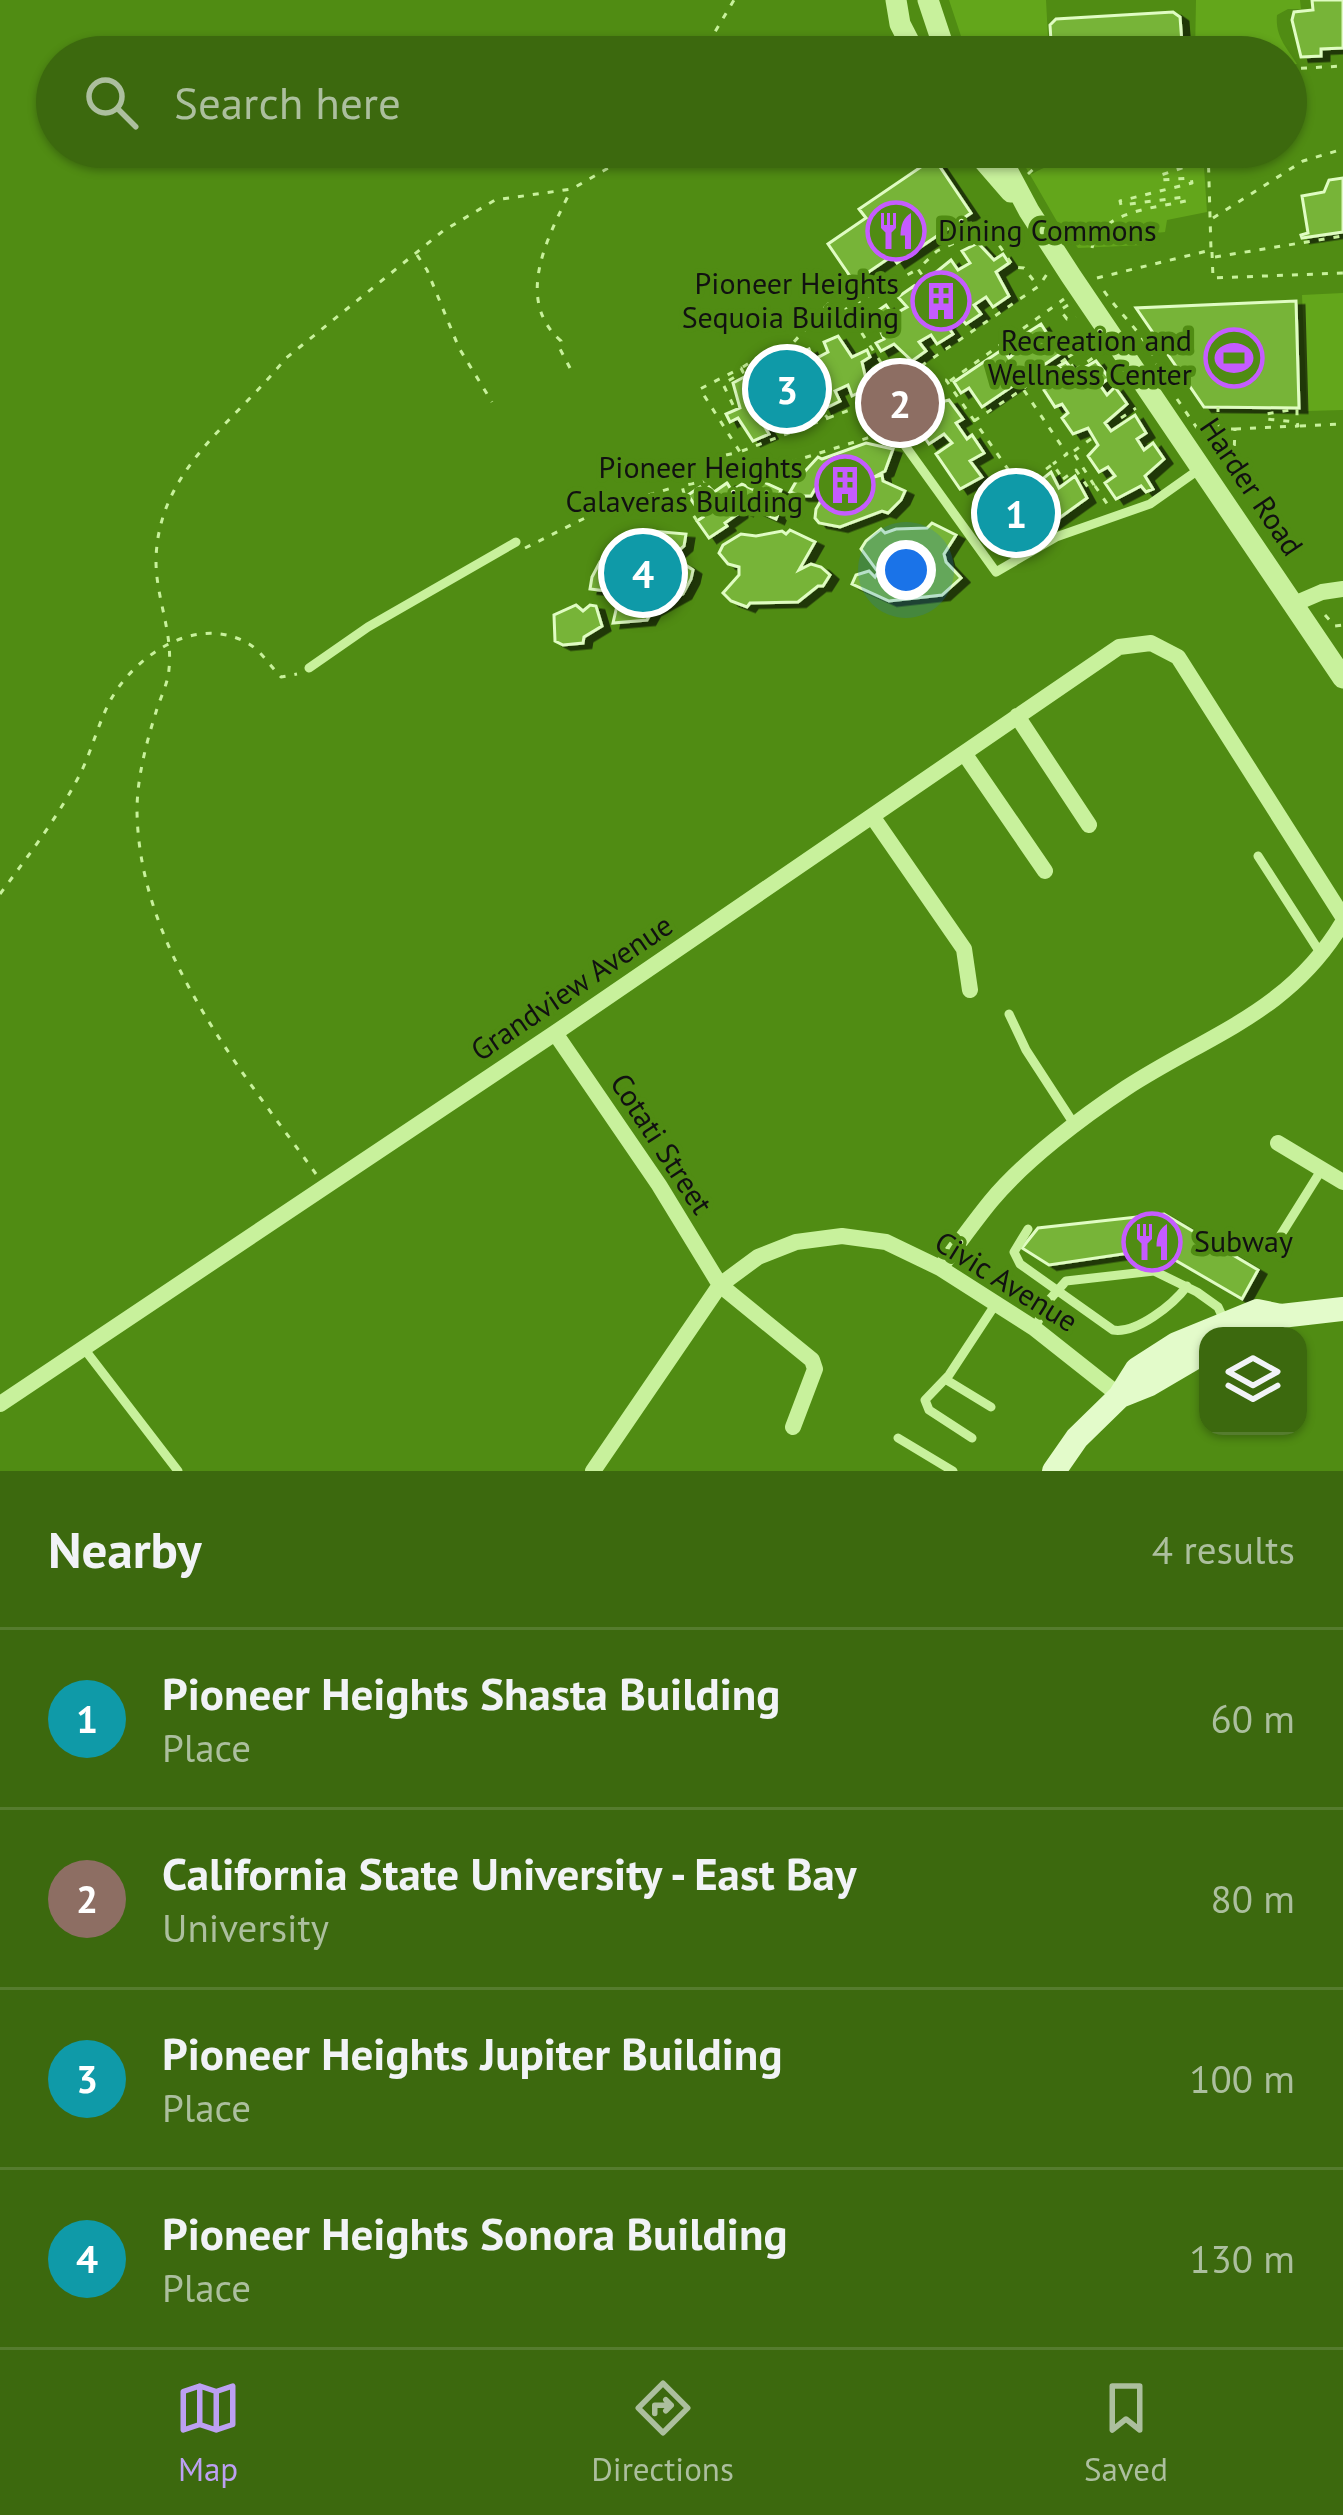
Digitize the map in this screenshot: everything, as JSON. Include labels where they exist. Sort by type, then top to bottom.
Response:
[{"type":"main road","points":[[1237,1327],[1257,1311],[1281,1316],[1343,1309]]},
{"type":"main road","points":[[1054,1471],[1137,1370],[1176,1344],[1199,1338]]},
{"type":"main road","points":[[1120,1396],[1199,1356]]},
{"type":"street","points":[[896,0],[906,36]]},
{"type":"street","points":[[928,0],[940,36]]},
{"type":"street","name":"Harder Road","points":[[991,168],[1029,211]]},
{"type":"street","name":"Harder Road","points":[[1006,168],[1029,211],[1343,678]]},
{"type":"street","points":[[1294,604],[1343,589]]},
{"type":"street","name":"Grandview Avenue","points":[[0,1404],[555,1033],[1119,647],[1151,644],[1178,657],[1343,919]]},
{"type":"street","points":[[1017,716],[1089,825]]},
{"type":"street","points":[[964,753],[1045,871]]},
{"type":"street","points":[[872,816],[964,949],[970,990]]},
{"type":"street","points":[[940,1268],[993,1198],[1124,1089],[1276,1001],[1321,954],[1343,919]]},
{"type":"street","name":"Cotati Street","points":[[555,1033],[659,1185],[720,1285],[812,1360],[815,1369],[793,1427]]},
{"type":"street","points":[[1278,1142],[1343,1182]]},
{"type":"street","name":"Civic Avenue","points":[[720,1285],[758,1257],[796,1242],[842,1236],[886,1241],[940,1268],[1034,1328],[1120,1396]]},
{"type":"street","points":[[593,1471],[720,1285]]},
{"type":"lane","points":[[878,408],[997,572],[1056,537],[1150,504],[1201,468]]},
{"type":"lane","points":[[309,668],[368,627],[516,542]]},
{"type":"lane","points":[[1258,856],[1321,954]]},
{"type":"lane","points":[[1009,1014],[1026,1050],[1076,1127]]},
{"type":"lane","points":[[1277,1240],[1322,1169]]},
{"type":"lane","points":[[1028,1229],[1015,1257],[1113,1330],[1124,1332],[1187,1286]]},
{"type":"lane","points":[[1034,1328],[1066,1282],[1154,1271],[1217,1307],[1233,1327]]},
{"type":"lane","points":[[971,1438],[926,1405],[929,1393],[945,1378],[995,1305]]},
{"type":"lane","points":[[82,1346],[178,1471]]},
{"type":"lane","points":[[945,1378],[991,1407]]},
{"type":"lane","points":[[898,1438],[953,1471]]},
{"type":"path","points":[[713,36],[734,0]]},
{"type":"path","points":[[1307,68],[1343,66]]},
{"type":"path","points":[[1307,160],[1343,149]]},
{"type":"path","points":[[324,1186],[208,1019],[156,913],[142,867],[137,808],[144,753],[169,675],[170,643],[156,576],[159,522],[216,429],[266,384],[285,359],[443,231],[495,200],[572,189],[608,168]]},
{"type":"path","points":[[1027,175],[1035,168]]},
{"type":"path","points":[[1091,248],[1107,224],[1186,201],[1185,197],[1121,205],[1120,201],[1192,183],[1190,178],[1162,180],[1161,175],[1183,168]]},
{"type":"path","points":[[1209,168],[1213,278],[1343,273]]},
{"type":"path","points":[[1210,220],[1292,168]]},
{"type":"path","points":[[571,368],[544,316],[536,269],[554,218],[572,189]]},
{"type":"path","points":[[970,222],[974,234]]},
{"type":"path","points":[[846,309],[918,269],[937,250],[980,231],[992,235],[1014,267],[1024,268],[1039,286]]},
{"type":"path","points":[[1212,257],[1343,236]]},
{"type":"path","points":[[1164,381],[1133,322],[1095,279],[1211,250]]},
{"type":"path","points":[[415,254],[427,270],[468,365],[492,401]]},
{"type":"path","points":[[726,455],[871,402],[1039,286],[1048,276],[1045,268]]},
{"type":"path","points":[[918,269],[930,286]]},
{"type":"path","points":[[948,382],[1065,298],[1070,304],[1060,310],[1067,319],[1078,316],[1094,340],[974,422]]},
{"type":"path","points":[[784,353],[828,304],[846,309],[895,384]]},
{"type":"path","points":[[1067,358],[1075,371],[1093,358],[1084,347]]},
{"type":"path","points":[[740,452],[700,388],[766,351],[784,353]]},
{"type":"path","points":[[784,353],[798,385]]},
{"type":"path","points":[[734,407],[723,384],[743,372],[741,368]]},
{"type":"path","points":[[899,418],[906,400],[940,378],[948,382],[1021,488]]},
{"type":"path","points":[[1023,389],[1110,508],[1124,504]]},
{"type":"path","points":[[1173,394],[1214,455],[1234,454],[1234,429]]},
{"type":"path","points":[[804,400],[813,419],[828,418]]},
{"type":"path","points":[[1121,418],[1140,406]]},
{"type":"path","points":[[1218,407],[1218,429]]},
{"type":"path","points":[[1297,409],[1298,424],[1266,419],[1266,413],[1297,409]]},
{"type":"path","points":[[697,521],[682,486],[866,439],[878,434],[876,424]]},
{"type":"path","points":[[1199,431],[1343,424]]},
{"type":"path","points":[[971,523],[1090,439]]},
{"type":"path","points":[[1053,464],[1064,480],[1076,470],[1088,489],[1094,484]]},
{"type":"path","points":[[510,556],[604,508],[675,487]]},
{"type":"path","points":[[988,510],[998,525]]},
{"type":"path","points":[[1325,614],[1335,626],[1343,625]]},
{"type":"path","points":[[0,894],[80,776],[110,700],[135,667],[170,643],[207,632],[249,644],[281,677],[309,668]]},
{"type":"green space","points":[[949,0],[1046,0],[1048,36],[961,36]]},
{"type":"green space","points":[[1196,0],[1300,0],[1301,9],[1277,15],[1280,36],[1195,36]]},
{"type":"green space","points":[[1026,168],[1031,168],[1032,174],[1045,168],[1204,168],[1207,212],[1167,220],[1165,232],[1145,234],[1145,245],[1078,248]]},
{"type":"green space","points":[[1343,293],[1343,410],[1307,411],[1302,295]]},
{"type":"building","points":[[1312,0],[1343,0],[1343,48],[1321,49],[1321,56],[1307,57],[1307,36],[1296,36],[1292,20],[1294,12],[1313,10]]},
{"type":"building","points":[[1173,12],[1180,17],[1181,36],[1051,36],[1050,25],[1056,19]]},
{"type":"building","name":"Dining Commons","points":[[919,168],[941,168],[971,213],[897,263],[892,256],[854,282],[828,244],[866,218],[859,209]]},
{"type":"building","points":[[1343,178],[1343,232],[1302,238],[1308,233],[1302,196],[1324,192],[1329,180]]},
{"type":"building","name":"Pioneer Heights Sequoia Building","points":[[978,243],[994,260],[1003,254],[1009,263],[996,272],[1009,296],[993,307],[986,297],[974,305],[981,314],[966,324],[948,304],[939,310],[953,334],[937,344],[931,335],[919,342],[926,351],[912,361],[894,344],[881,351],[876,343],[884,339],[873,314],[886,305],[893,315],[907,307],[898,297],[914,286],[920,297],[942,281],[935,273],[951,260],[958,270],[970,263],[962,251]]},
{"type":"building","name":"Recreation and Wellness Center","points":[[1296,301],[1299,408],[1204,407],[1136,308]]},
{"type":"building","points":[[1041,324],[1060,354],[982,407],[969,388],[961,393],[954,382],[1003,349],[1009,358],[1014,354],[1008,345]]},
{"type":"building","points":[[838,336],[852,357],[867,350],[870,357],[862,362],[868,388],[852,396],[848,385],[835,391],[840,401],[824,409],[814,396],[795,404],[798,420],[781,428],[777,418],[763,424],[769,434],[753,441],[738,418],[730,422],[726,414],[740,408],[733,383],[748,375],[753,387],[768,380],[763,370],[778,363],[792,387],[802,383],[794,355],[809,349],[813,360],[828,352],[824,342]]},
{"type":"building","points":[[1096,361],[1109,378],[1100,385],[1107,395],[1115,387],[1127,404],[1105,423],[1111,431],[1135,415],[1146,433],[1137,439],[1144,450],[1153,443],[1164,459],[1145,476],[1153,489],[1146,492],[1141,486],[1116,499],[1105,483],[1115,476],[1108,467],[1099,472],[1088,456],[1098,445],[1088,428],[1073,434],[1062,418],[1068,413],[1062,404],[1055,407],[1044,390],[1065,374],[1059,366],[1066,362],[1075,373]]},
{"type":"building","points":[[924,389],[933,404],[949,400],[963,419],[956,423],[984,453],[970,461],[982,477],[960,489],[936,454],[952,443],[944,434],[929,444],[905,409],[919,400],[916,394]]},
{"type":"building","name":"Pioneer Heights Calaveras Building","points":[[866,443],[893,449],[885,471],[874,477],[882,475],[883,481],[905,491],[901,500],[888,513],[840,527],[819,523],[816,509],[822,499],[839,495],[838,491],[826,494],[824,489],[815,489],[811,496],[801,496],[790,492],[797,480],[818,457]]},
{"type":"building","points":[[1051,472],[1059,488],[1075,476],[1087,498],[1051,524],[1041,507],[1032,513],[1044,529],[1018,549],[1002,551],[990,532],[1007,523],[996,509],[1016,495],[1018,499]]},
{"type":"building","points":[[757,479],[781,490],[777,499],[783,502],[776,519],[747,506],[745,511],[739,508],[727,526],[709,538],[697,521],[703,517],[688,495],[700,487],[714,492],[727,483],[732,491],[742,484],[752,489]]},
{"type":"building","points":[[932,523],[956,535],[944,554],[961,578],[942,595],[889,601],[852,584],[856,575],[869,571],[875,577],[878,572],[861,549],[881,529],[885,533],[927,528]]},
{"type":"building","points":[[790,530],[815,542],[799,570],[811,564],[821,567],[830,575],[823,586],[798,602],[750,603],[747,607],[731,601],[723,593],[739,575],[739,567],[728,564],[719,553],[723,545],[741,534],[786,534]]},
{"type":"building","points":[[651,531],[686,534],[684,546],[663,558],[668,564],[684,564],[693,570],[691,579],[683,594],[652,611],[647,620],[613,623],[619,597],[615,592],[590,589],[592,577],[600,562],[607,563],[607,557]]},
{"type":"building","points":[[576,605],[583,611],[596,606],[602,626],[584,637],[583,643],[563,645],[555,641],[554,615]]},
{"type":"building","points":[[1164,1214],[1258,1270],[1242,1299],[1156,1249],[1049,1265],[1022,1248],[1038,1228]]},
{"type":"place","name":"Dining Commons","points":[[896,231]]},
{"type":"place","name":"Pioneer Heights Sequoia Building","points":[[941,301]]},
{"type":"place","name":"Recreation and Wellness Center","points":[[1234,358]]},
{"type":"place","name":"Pioneer Heights Jupiter Building","points":[[787,389]]},
{"type":"place","name":"California State University - East Bay","points":[[900,403]]},
{"type":"place","name":"Pioneer Heights Calaveras Building","points":[[845,485]]},
{"type":"place","name":"Pioneer Heights Shasta Building","points":[[1016,513]]},
{"type":"place","name":"Pioneer Heights Sonora Building","points":[[643,573]]},
{"type":"place","name":"Subway","points":[[1152,1242]]}]
